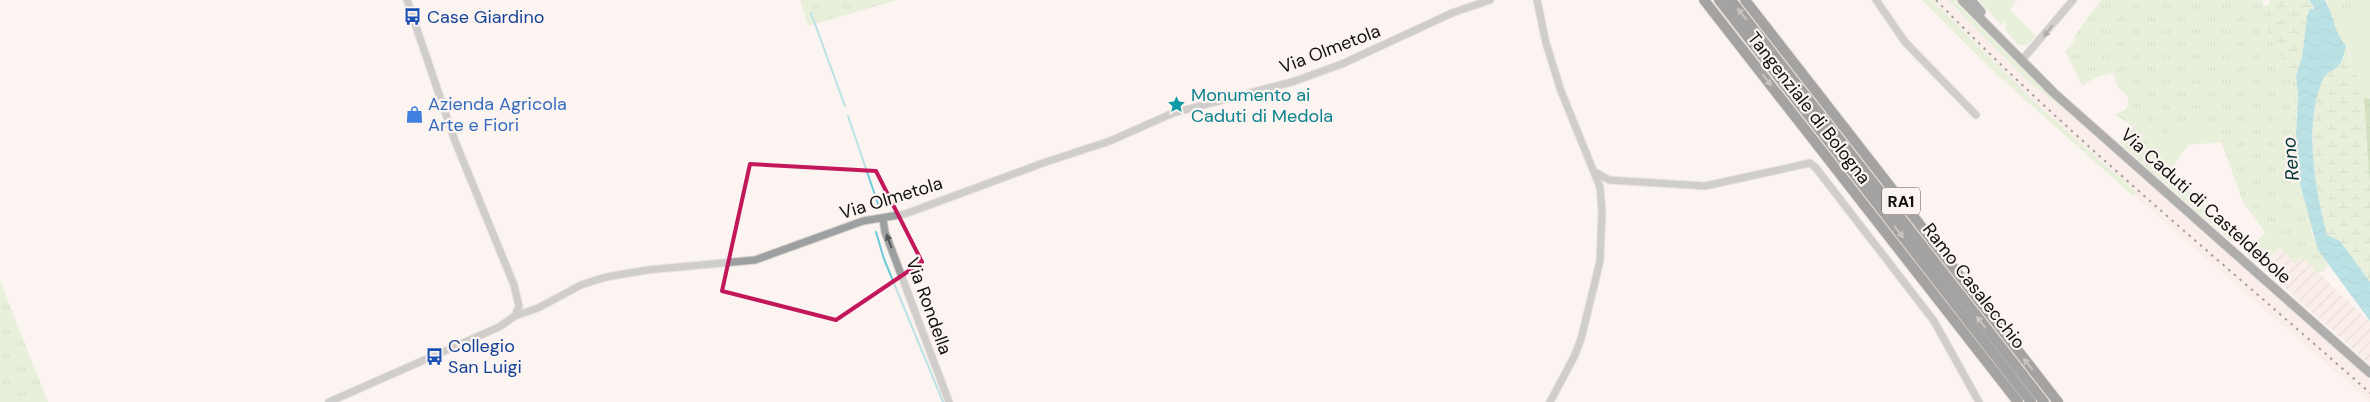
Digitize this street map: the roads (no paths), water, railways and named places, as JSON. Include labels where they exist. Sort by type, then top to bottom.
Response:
[{"type":"highway","name":"Tangenziale di Bologna","points":[[1704,0],[2018,402]]},
{"type":"highway","name":"Ramo Casalecchio","points":[[1719,0],[2031,402]]},
{"type":"highway","name":"Ramo Casalecchio","points":[[1731,0],[2044,402]]},
{"type":"highway","name":"Tangenziale di Bologna","points":[[1745,0],[2058,402]]},
{"type":"main road","points":[[1962,0],[2004,41]]},
{"type":"main road","points":[[1971,0],[2004,41]]},
{"type":"main road","name":"Via Caduti di Casteldebole","points":[[2004,41],[2054,93],[2370,373]]},
{"type":"street","points":[[407,0],[455,141],[514,285],[519,306],[515,316]]},
{"type":"street","name":"Via Olmetola","points":[[329,402],[499,327],[515,316],[538,308],[581,285],[606,277],[647,270],[755,260],[863,221],[883,219],[1110,141],[1173,113],[1309,76],[1390,43],[1452,13],[1490,0]]},
{"type":"street","points":[[1537,0],[1560,89],[1595,172],[1600,191],[1603,237],[1600,261],[1574,357],[1550,402]]},
{"type":"street","points":[[1876,0],[1905,42],[1976,115]]},
{"type":"street","points":[[2022,60],[2073,0]]},
{"type":"street","points":[[1595,172],[1609,180],[1705,186],[1810,163],[1816,168],[1934,321],[1979,402]]},
{"type":"street","points":[[1600,191],[1603,184],[1609,180]]},
{"type":"street","name":"Via Rondella","points":[[883,219],[888,240],[948,402]]},
{"type":"water","points":[[2309,0],[2325,0],[2336,29],[2346,46],[2341,62],[2323,79],[2317,97],[2312,136],[2318,197],[2327,235],[2340,241],[2370,282],[2370,321],[2318,250],[2300,184],[2296,135],[2298,95],[2296,76],[2302,57],[2307,16],[2310,9],[2315,9]]},
{"type":"waterway","points":[[811,13],[845,106]]},
{"type":"waterway","points":[[848,116],[878,204]]},
{"type":"waterway","points":[[876,232],[884,259],[943,402]]},
{"type":"railway","points":[[1936,0],[1988,52],[2095,152],[2370,393]]},
{"type":"place","name":"Case Giardino","points":[[413,17]]},
{"type":"place","name":"Monumento ai Caduti di Medola","points":[[1177,105]]},
{"type":"place","name":"Azienda Agricola Arte e Fiori","points":[[414,114]]},
{"type":"place","name":"Collegio San Luigi","points":[[434,356]]},
{"type":"water label","name":"Reno","points":[[2290,159]]}]
